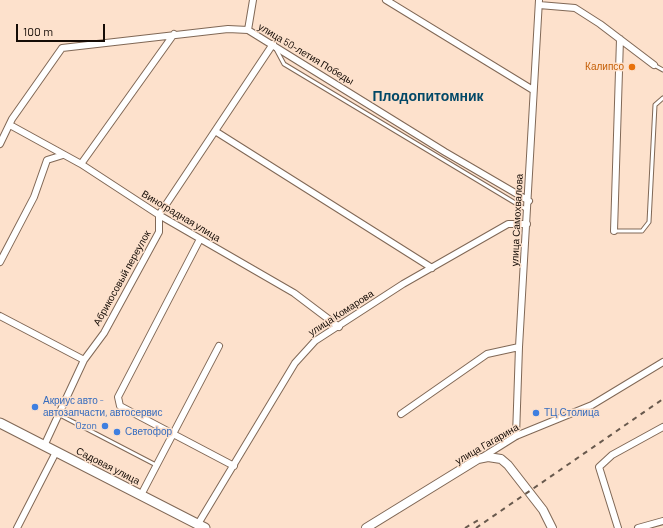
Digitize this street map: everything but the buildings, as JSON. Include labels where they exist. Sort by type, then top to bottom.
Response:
[{"type":"main road","name":"Садовая улица","points":[[0,423],[202,526]]},
{"type":"street","points":[[248,30],[253,0]]},
{"type":"street","points":[[386,0],[533,90]]},
{"type":"street","name":"улица Самохвалова","points":[[516,436],[519,347],[539,3],[576,8],[654,65]]},
{"type":"street","name":"улица 50-летия Победы","points":[[0,144],[10,125],[62,48],[228,28],[248,30],[273,44],[445,152],[528,201]]},
{"type":"street","points":[[81,164],[174,34]]},
{"type":"street","points":[[614,232],[620,39]]},
{"type":"street","name":"Абрикосовый переулок","points":[[44,446],[84,360],[104,333],[159,232],[159,215],[273,44]]},
{"type":"street","name":"Виноградная улица","points":[[10,125],[81,164],[159,215],[294,293],[339,327]]},
{"type":"street","points":[[215,130],[432,268]]},
{"type":"street","points":[[0,262],[34,197],[47,160],[63,154]]},
{"type":"street","name":"улица Комарова","points":[[202,526],[234,466],[305,350],[315,341],[339,327],[403,284],[508,224],[527,224]]},
{"type":"street","points":[[200,239],[118,397],[120,406],[234,466]]},
{"type":"street","points":[[0,316],[84,360]]},
{"type":"street","points":[[141,495],[218,346]]},
{"type":"street","points":[[401,414],[487,354],[519,347]]},
{"type":"street","name":"улица Гагарина","points":[[366,528],[516,436],[592,405],[663,362]]},
{"type":"street","points":[[618,528],[599,467],[612,455],[663,427]]},
{"type":"street","points":[[17,528],[56,452]]},
{"type":"street","points":[[478,459],[496,457],[508,465],[543,510],[552,528]]},
{"type":"street","points":[[638,528],[663,521]]},
{"type":"lane","points":[[273,44],[284,64],[528,211]]},
{"type":"lane","points":[[654,65],[663,70]]},
{"type":"lane","points":[[614,232],[642,232],[649,222],[655,105],[663,98]]},
{"type":"lane","points":[[58,414],[156,465]]},
{"type":"railway","points":[[476,528],[663,399]]},
{"type":"railway","points":[[465,528],[480,519]]},
{"type":"place","name":"Калипсо","points":[[632,67]]},
{"type":"place","name":"Акриус авто - автозапчасти, автосервис","points":[[35,407]]},
{"type":"place","name":"ТЦ Столица","points":[[536,413]]},
{"type":"place","name":"Ozon","points":[[105,426]]},
{"type":"place","name":"Светофор","points":[[117,432]]},
{"type":"district","name":"Плодопитомник","points":[[428,96]]}]
